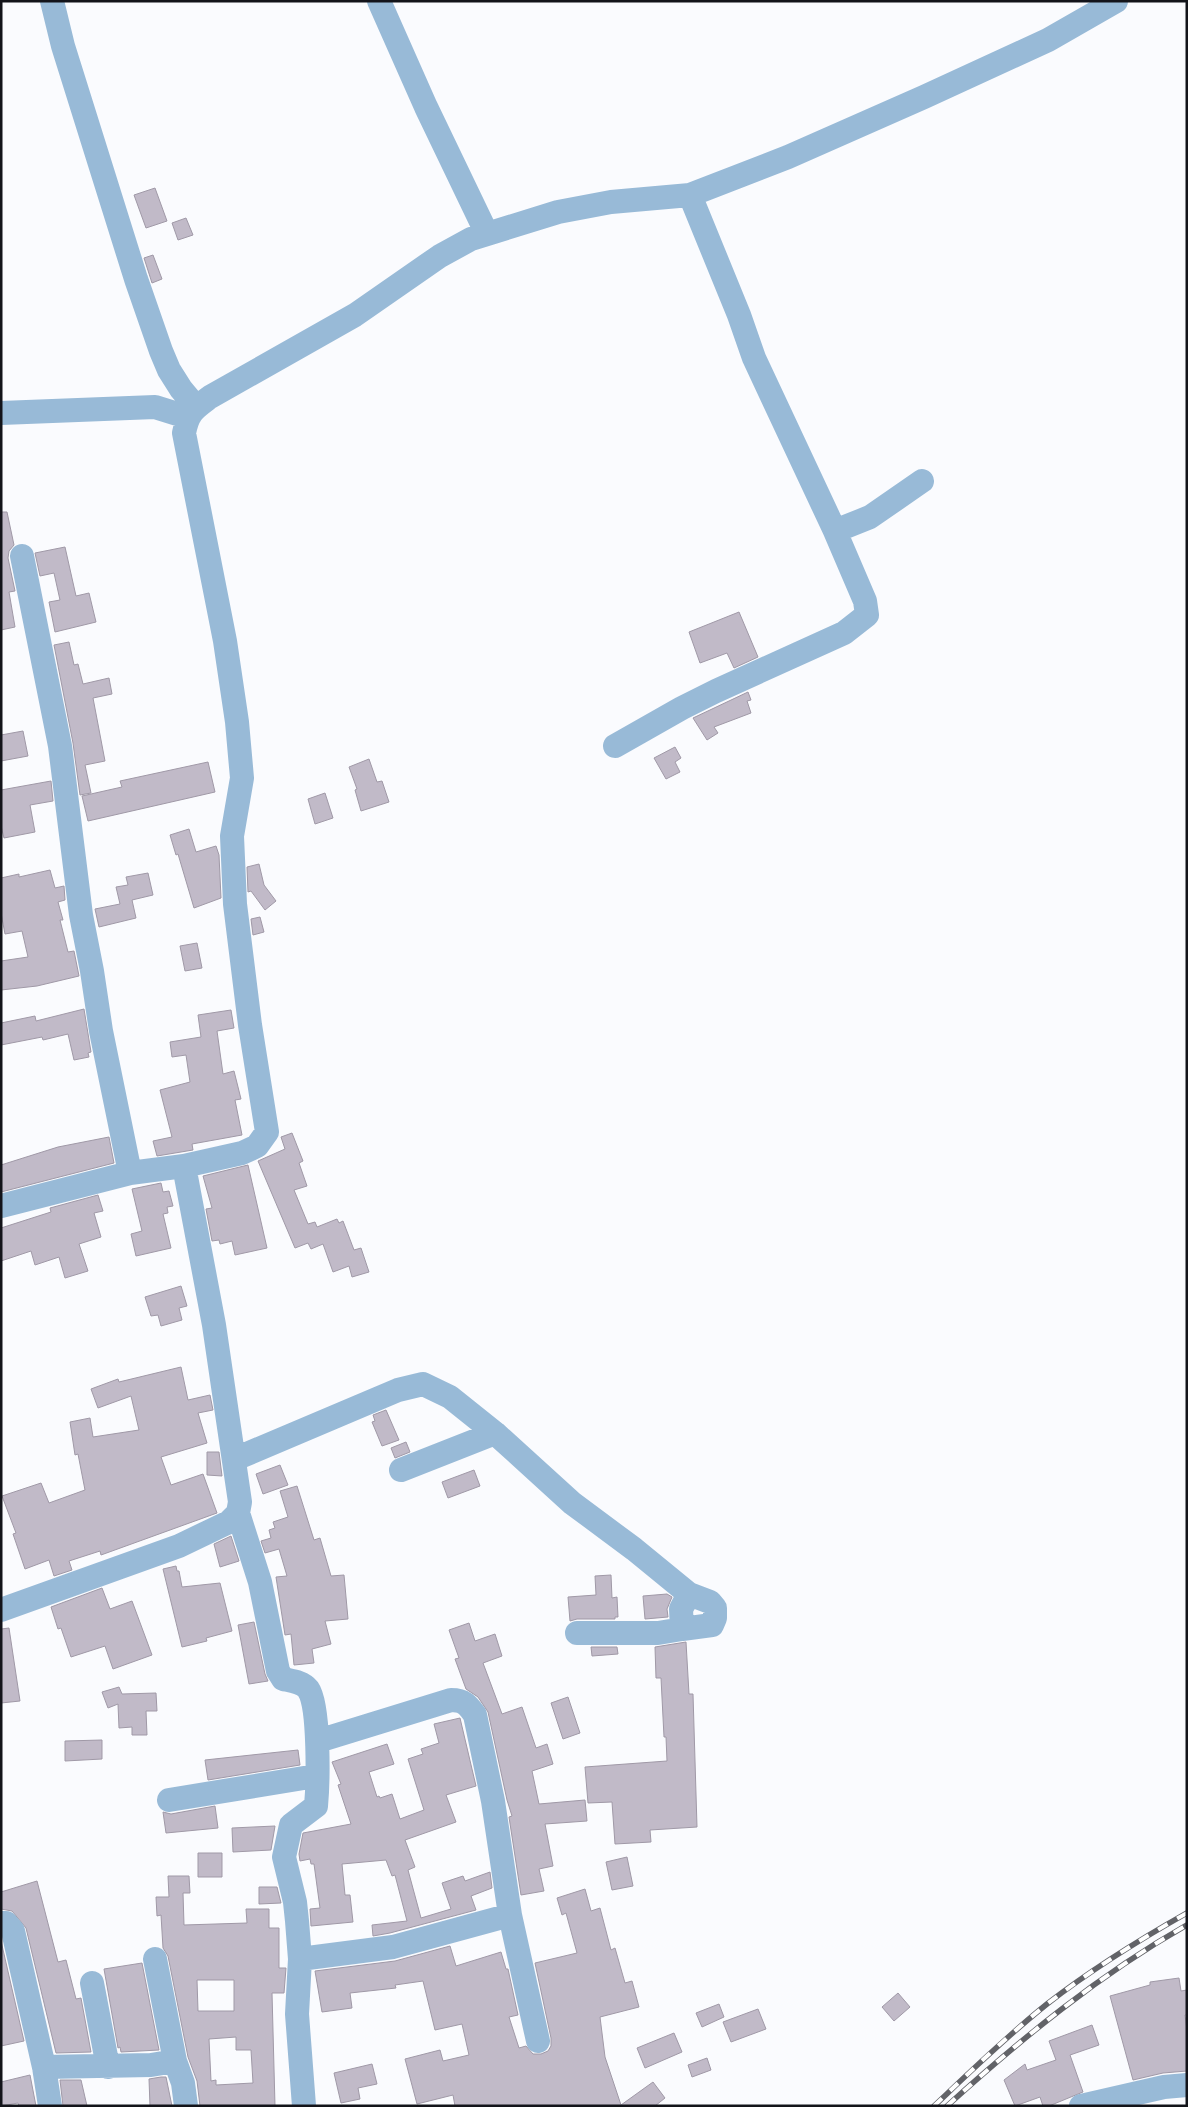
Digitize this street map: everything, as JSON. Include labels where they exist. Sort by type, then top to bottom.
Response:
[{"type":"street","points":[[52,1],[66,56],[136,279],[161,351],[191,412]]},
{"type":"street","points":[[379,1],[426,107],[487,234]]},
{"type":"street","points":[[1,1206],[130,1173],[184,1166],[242,1153],[257,1146],[267,1132],[250,1025],[235,904],[232,836],[242,778],[238,722],[226,641],[184,433],[191,412],[210,397],[355,315],[456,246],[487,234],[558,212],[611,202],[690,195],[788,157],[924,97],[1048,40],[1116,1]]},
{"type":"street","points":[[615,746],[716,691],[844,634],[868,615],[865,601],[835,531],[754,358],[736,307],[690,195]]},
{"type":"street","points":[[1,413],[155,407],[191,412]]},
{"type":"street","points":[[835,531],[870,517],[922,481]]},
{"type":"street","points":[[22,556],[60,746],[81,914],[101,1031],[130,1173]]},
{"type":"street","points":[[184,1166],[214,1325],[235,1459],[240,1502],[238,1513],[260,1582],[278,1671],[283,1679],[300,1683],[312,1697],[318,1741],[316,1806],[291,1825],[284,1857],[295,1902],[300,1958],[297,2014],[304,2106]]},
{"type":"street","points":[[235,1459],[398,1390],[423,1384],[450,1397],[495,1433],[572,1503],[689,1594],[710,1602],[715,1608],[715,1618],[712,1625],[707,1627],[658,1633],[576,1633]]},
{"type":"street","points":[[401,1470],[495,1433]]},
{"type":"street","points":[[1,1610],[179,1546],[228,1522],[238,1513]]},
{"type":"street","points":[[682,1629],[681,1609],[689,1594]]},
{"type":"street","points":[[318,1741],[451,1700],[460,1700],[468,1704],[475,1715],[493,1801],[510,1916],[538,2041]]},
{"type":"street","points":[[170,1800],[316,1776]]},
{"type":"street","points":[[300,1958],[393,1947],[510,1916]]},
{"type":"street","points":[[1,1923],[6,1923],[13,1931],[44,2066],[50,2106]]},
{"type":"street","points":[[155,1959],[175,2061],[183,2083],[186,2106]]},
{"type":"street","points":[[92,1983],[108,2066]]},
{"type":"street","points":[[44,2066],[151,2065],[175,2061]]},
{"type":"street","points":[[1081,2106],[1164,2087],[1187,2085]]},
{"type":"building","points":[[155,188],[167,221],[146,228],[134,195]]},
{"type":"building","points":[[186,218],[193,235],[178,240],[172,223]]},
{"type":"building","points":[[153,255],[162,279],[152,283],[144,258]]},
{"type":"building","points":[[1,512],[7,512],[14,545],[9,551],[8,558],[15,591],[9,592],[15,627],[1,630]]},
{"type":"building","points":[[65,547],[76,596],[89,593],[96,622],[55,632],[49,602],[60,600],[54,573],[40,576],[35,553]]},
{"type":"building","points":[[739,612],[758,657],[734,668],[727,653],[700,663],[689,632]]},
{"type":"building","points":[[69,642],[74,665],[78,664],[83,684],[109,678],[112,694],[93,698],[105,761],[85,765],[91,793],[80,795],[73,743],[54,645]]},
{"type":"building","points":[[748,692],[751,700],[747,701],[751,713],[714,727],[718,733],[707,740],[693,718]]},
{"type":"building","points":[[23,731],[28,756],[1,761],[1,735]]},
{"type":"building","points":[[675,747],[681,758],[675,762],[680,772],[666,779],[654,758]]},
{"type":"building","points":[[369,759],[377,782],[382,781],[389,802],[361,811],[355,790],[357,789],[349,767]]},
{"type":"building","points":[[208,762],[215,792],[88,821],[82,796],[122,787],[120,781]]},
{"type":"building","points":[[51,781],[53,801],[30,805],[35,832],[4,838],[1,826],[1,790]]},
{"type":"building","points":[[325,793],[333,818],[315,824],[308,799]]},
{"type":"building","points":[[189,829],[196,852],[216,846],[219,855],[221,898],[194,908],[178,854],[176,855],[170,835]]},
{"type":"building","points":[[259,864],[264,885],[276,901],[265,910],[251,891],[248,892],[247,867]]},
{"type":"building","points":[[50,870],[55,888],[64,886],[65,900],[58,902],[63,920],[60,920],[68,952],[74,951],[79,976],[37,986],[1,990],[1,961],[28,957],[22,931],[5,934],[1,913],[1,878],[19,874],[19,877]]},
{"type":"building","points":[[148,873],[153,895],[132,900],[136,918],[99,927],[95,909],[120,904],[116,887],[128,885],[126,877]]},
{"type":"building","points":[[260,917],[264,932],[253,935],[251,919]]},
{"type":"building","points":[[197,943],[202,968],[185,971],[180,946]]},
{"type":"building","points":[[84,1009],[91,1052],[88,1053],[89,1057],[74,1060],[68,1034],[43,1040],[42,1037],[1,1045],[1,1023],[35,1016],[36,1021]]},
{"type":"building","points":[[231,1010],[234,1028],[217,1031],[223,1074],[234,1071],[241,1099],[235,1100],[242,1135],[192,1144],[193,1150],[157,1156],[153,1141],[172,1137],[160,1090],[190,1082],[186,1055],[172,1057],[170,1042],[201,1037],[198,1015]]},
{"type":"building","points":[[292,1133],[303,1161],[299,1163],[307,1186],[294,1190],[308,1224],[315,1222],[317,1227],[337,1219],[339,1223],[343,1221],[354,1250],[361,1248],[369,1272],[352,1277],[349,1266],[333,1272],[323,1244],[311,1249],[308,1243],[295,1248],[258,1161],[285,1149],[281,1137]]},
{"type":"building","points":[[109,1137],[114,1163],[1,1192],[1,1165],[58,1147]]},
{"type":"building","points":[[248,1165],[267,1248],[235,1255],[232,1241],[220,1244],[219,1240],[212,1241],[206,1209],[212,1208],[203,1176]]},
{"type":"building","points":[[161,1183],[163,1192],[169,1191],[173,1206],[167,1207],[168,1213],[163,1214],[171,1248],[136,1256],[131,1234],[142,1231],[132,1189]]},
{"type":"building","points":[[98,1195],[103,1211],[94,1213],[101,1237],[79,1244],[88,1271],[65,1278],[59,1257],[35,1265],[31,1251],[1,1261],[1,1228],[51,1212],[50,1208]]},
{"type":"building","points":[[181,1286],[187,1306],[179,1308],[182,1320],[161,1326],[158,1315],[151,1316],[145,1297]]},
{"type":"building","points":[[181,1367],[188,1400],[210,1395],[213,1410],[198,1413],[207,1443],[161,1457],[171,1485],[203,1474],[217,1513],[101,1555],[100,1551],[69,1561],[72,1570],[54,1576],[49,1560],[25,1569],[13,1534],[16,1533],[2,1496],[41,1483],[49,1503],[85,1490],[78,1454],[75,1455],[70,1422],[90,1418],[93,1437],[139,1430],[131,1396],[98,1408],[91,1389],[118,1379],[119,1382]]},
{"type":"building","points":[[386,1410],[399,1440],[382,1446],[372,1422],[375,1421],[373,1415]]},
{"type":"building","points":[[406,1442],[410,1452],[395,1458],[391,1448]]},
{"type":"building","points":[[207,1452],[219,1452],[222,1476],[207,1475]]},
{"type":"building","points":[[280,1465],[288,1485],[263,1494],[256,1474]]},
{"type":"building","points":[[474,1470],[480,1486],[448,1498],[442,1482]]},
{"type":"building","points":[[297,1486],[314,1540],[320,1538],[331,1576],[344,1575],[348,1619],[325,1621],[331,1644],[312,1649],[314,1663],[294,1665],[291,1634],[285,1635],[276,1577],[287,1576],[279,1549],[265,1553],[261,1541],[271,1538],[269,1530],[275,1528],[273,1522],[288,1517],[280,1491]]},
{"type":"building","points":[[231,1536],[239,1561],[220,1567],[214,1544]]},
{"type":"building","points":[[176,1566],[177,1571],[179,1571],[182,1587],[220,1583],[232,1631],[206,1638],[207,1641],[182,1647],[163,1569]]},
{"type":"building","points":[[611,1575],[612,1598],[617,1597],[618,1617],[615,1617],[615,1619],[577,1619],[570,1621],[568,1597],[596,1595],[595,1576]]},
{"type":"building","points":[[102,1588],[110,1609],[132,1601],[152,1655],[113,1669],[105,1646],[71,1657],[61,1628],[58,1629],[51,1607]]},
{"type":"building","points":[[667,1594],[672,1597],[667,1609],[668,1617],[645,1619],[643,1596]]},
{"type":"building","points":[[254,1622],[268,1681],[249,1684],[238,1625]]},
{"type":"building","points":[[469,1623],[475,1641],[495,1634],[502,1656],[483,1663],[502,1714],[522,1707],[536,1748],[547,1744],[553,1764],[532,1771],[539,1804],[585,1800],[587,1821],[545,1824],[553,1866],[539,1869],[544,1891],[521,1895],[509,1817],[512,1816],[488,1712],[478,1697],[466,1689],[455,1659],[459,1658],[449,1630]]},
{"type":"building","points":[[9,1628],[20,1701],[1,1703],[1,1629]]},
{"type":"building","points":[[686,1642],[689,1694],[693,1694],[697,1827],[650,1830],[651,1842],[615,1844],[612,1802],[588,1803],[585,1767],[667,1761],[661,1678],[656,1678],[655,1647]]},
{"type":"building","points":[[591,1647],[617,1647],[618,1654],[592,1656]]},
{"type":"building","points":[[119,1687],[122,1694],[156,1693],[157,1711],[146,1711],[147,1735],[132,1735],[132,1727],[119,1728],[118,1704],[108,1708],[102,1692]]},
{"type":"building","points":[[568,1697],[580,1733],[563,1739],[551,1703]]},
{"type":"building","points":[[460,1718],[476,1786],[446,1795],[456,1822],[405,1840],[415,1867],[408,1870],[421,1918],[451,1909],[442,1883],[463,1876],[465,1881],[490,1872],[492,1888],[471,1896],[476,1910],[373,1936],[372,1925],[407,1921],[395,1875],[392,1876],[386,1860],[342,1864],[345,1895],[350,1895],[353,1922],[311,1926],[310,1909],[320,1908],[314,1864],[311,1864],[310,1859],[300,1861],[299,1854],[303,1833],[351,1824],[338,1785],[341,1784],[332,1762],[387,1744],[394,1764],[369,1772],[377,1797],[379,1796],[380,1798],[392,1794],[400,1819],[424,1810],[408,1759],[423,1754],[421,1749],[439,1743],[434,1724]]},
{"type":"building","points":[[102,1740],[102,1759],[65,1761],[65,1741]]},
{"type":"building","points":[[298,1750],[300,1765],[208,1780],[205,1760]]},
{"type":"building","points":[[215,1806],[218,1828],[166,1833],[163,1812],[171,1814]]},
{"type":"building","points":[[275,1826],[271,1850],[233,1852],[232,1828]]},
{"type":"building","points":[[198,1853],[222,1853],[222,1877],[198,1877]]},
{"type":"building","points":[[627,1857],[633,1886],[612,1890],[606,1862]]},
{"type":"building","points":[[168,1876],[189,1876],[190,1893],[183,1893],[184,1925],[247,1923],[246,1909],[269,1909],[269,1928],[279,1928],[279,1968],[286,1968],[284,1993],[272,1993],[275,2106],[200,2106],[197,2081],[188,2057],[168,1956],[163,1948],[161,1915],[157,1916],[156,1897],[169,1897]],"holes":[[[197,1980],[234,1980],[234,2011],[198,2011]],[[236,2037],[236,2050],[251,2050],[253,2083],[216,2085],[216,2080],[211,2081],[209,2039]]]},
{"type":"building","points":[[37,1881],[58,1962],[66,1960],[76,1999],[81,1998],[91,2052],[56,2053],[26,1928],[12,1911],[1,1909],[1,1892]]},
{"type":"building","points":[[259,1887],[277,1887],[281,1903],[259,1904]]},
{"type":"building","points":[[585,1889],[591,1911],[600,1908],[611,1950],[615,1948],[625,1983],[632,1981],[639,2007],[600,2017],[605,2057],[621,2105],[653,2082],[665,2098],[655,2106],[455,2106],[453,2095],[417,2104],[405,2059],[440,2050],[443,2061],[469,2055],[462,2024],[435,2030],[423,1981],[395,1985],[396,1988],[350,1993],[352,2008],[322,2012],[315,1971],[395,1961],[450,1946],[456,1966],[501,1952],[506,1969],[508,1969],[518,2015],[509,2017],[519,2048],[526,2046],[533,2054],[541,2054],[548,2051],[551,2046],[551,2038],[535,1963],[577,1953],[566,1913],[562,1915],[557,1898]]},
{"type":"building","points":[[1,1941],[24,2041],[1,2046]]},
{"type":"building","points":[[142,1963],[159,2050],[121,2052],[120,2047],[118,2048],[104,1969]]},
{"type":"building","points":[[1179,1978],[1181,1991],[1187,1990],[1187,2015],[1185,2015],[1187,2071],[1163,2073],[1133,2080],[1110,1996],[1150,1985],[1150,1982]]},
{"type":"building","points":[[898,1993],[910,2007],[894,2021],[882,2007]]},
{"type":"building","points":[[719,2004],[724,2017],[702,2027],[696,2013]]},
{"type":"building","points":[[758,2009],[766,2029],[731,2042],[723,2022]]},
{"type":"building","points":[[1092,2025],[1099,2045],[1070,2055],[1083,2092],[1049,2106],[1043,2106],[1040,2097],[1015,2106],[1004,2080],[1025,2064],[1027,2070],[1056,2060],[1049,2041]]},
{"type":"building","points":[[674,2033],[682,2052],[645,2068],[637,2048]]},
{"type":"building","points":[[707,2058],[711,2070],[692,2077],[688,2065]]},
{"type":"building","points":[[372,2064],[377,2084],[358,2088],[360,2099],[341,2103],[334,2073]]},
{"type":"building","points":[[30,2075],[36,2106],[19,2106],[18,2103],[1,2106],[1,2082]]},
{"type":"building","points":[[166,2077],[172,2106],[150,2106],[149,2079]]},
{"type":"building","points":[[60,2080],[81,2080],[87,2106],[63,2106]]},
{"type":"railway","points":[[934,2106],[1003,2041],[1047,2004],[1116,1956],[1187,1913]]},
{"type":"railway","points":[[947,2106],[1004,2056],[1092,1986],[1154,1944],[1187,1925]]}]
